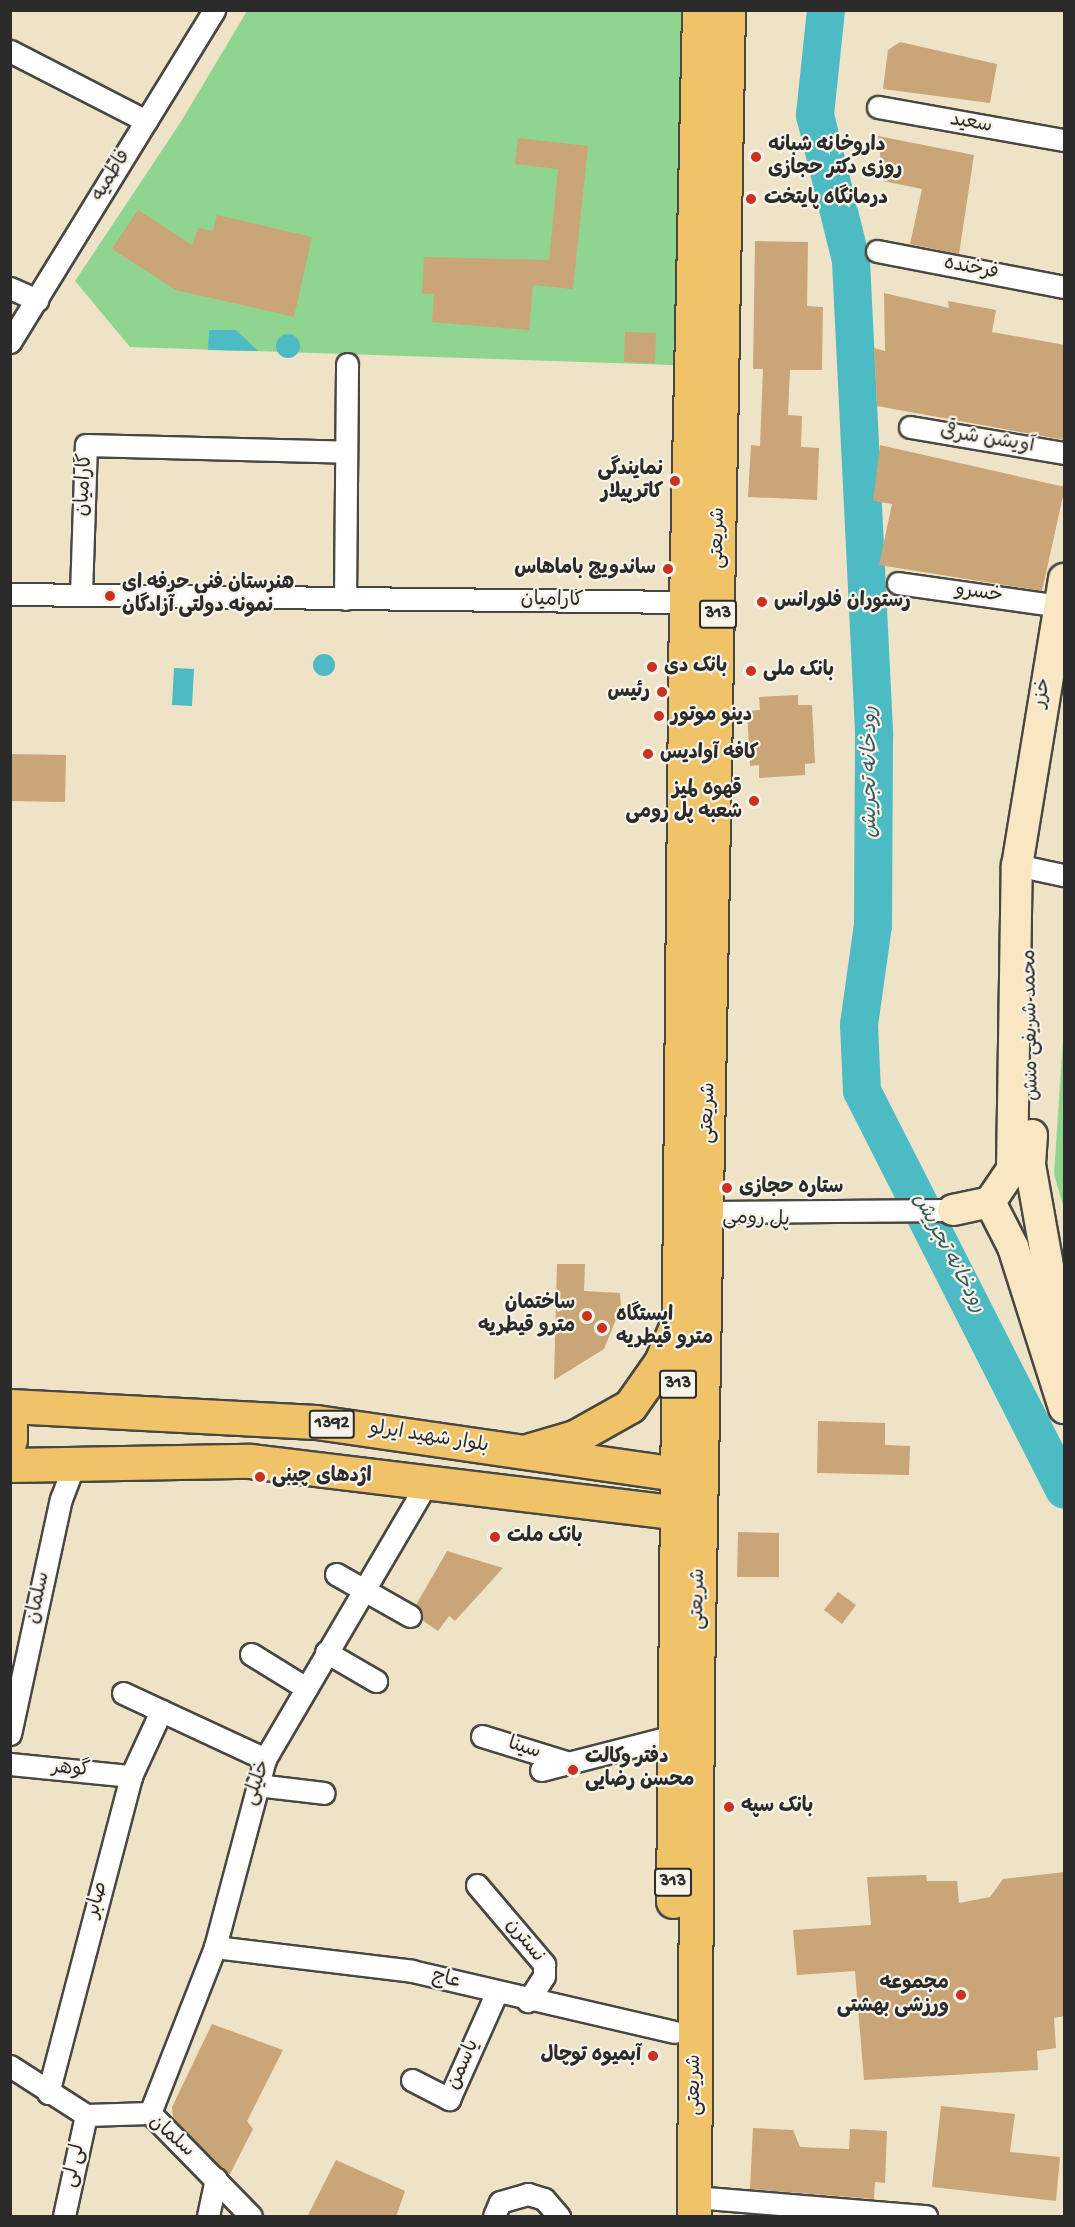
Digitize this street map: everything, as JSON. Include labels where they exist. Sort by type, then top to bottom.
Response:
[{"type":"main road","name":"شریعتی","points":[[689,1477],[679,1318],[686,602],[699,10]]},
{"type":"main road","name":"شریعتی","points":[[687,2210],[689,1477],[705,1217],[728,10]]},
{"type":"main road","points":[[521,1453],[575,1437],[630,1406],[661,1362],[679,1318]]},
{"type":"main road","name":"بلوار شهید ایرلو","points":[[10,1406],[316,1422],[689,1477]]},
{"type":"main road","points":[[10,1421],[10,1440]]},
{"type":"main road","name":"بلوار شهید ایرلو","points":[[10,1465],[250,1461],[429,1479],[689,1515]]},
{"type":"main road","name":"شریعتی","points":[[687,2210],[674,2032],[672,1736],[689,1515]]},
{"type":"street","name":"فاطمیه","points":[[10,342],[214,10]]},
{"type":"street","points":[[10,51],[146,122]]},
{"type":"street","name":"سعید","points":[[878,107],[1065,140]]},
{"type":"street","name":"فرخنده","points":[[877,251],[1065,287]]},
{"type":"street","points":[[10,288],[37,300]]},
{"type":"street","points":[[345,599],[348,364]]},
{"type":"street","name":"آویشن شرقی","points":[[910,427],[1065,453]]},
{"type":"street","name":"کارامیان","points":[[346,452],[86,445],[81,594],[686,602]]},
{"type":"street","name":"خسرو","points":[[898,583],[1062,592]]},
{"type":"street","name":"خزر","points":[[1035,737],[1058,652],[1062,592]]},
{"type":"street","points":[[10,594],[81,594]]},
{"type":"street","name":"محمد شریفی منش","points":[[1021,1167],[1030,868],[1049,724],[1065,697]]},
{"type":"street","name":"محمد شریفی منش","points":[[1035,737],[1017,866],[1021,1167],[1065,1356]]},
{"type":"street","points":[[1030,868],[1065,875]]},
{"type":"street","points":[[1021,1167],[1017,1198],[994,1210],[1065,1408]]},
{"type":"street","name":"پل رومی","points":[[705,1217],[952,1217],[994,1210]]},
{"type":"street","name":"سلمان","points":[[10,1734],[61,1499],[75,1463]]},
{"type":"street","name":"خلیلی","points":[[150,2114],[215,1947],[265,1759],[429,1479]]},
{"type":"street","points":[[336,1574],[410,1616]]},
{"type":"street","points":[[326,1652],[376,1681]]},
{"type":"street","points":[[251,1654],[306,1688]]},
{"type":"street","points":[[123,1693],[265,1759]]},
{"type":"street","name":"صابر","points":[[48,2093],[131,1776],[161,1711]]},
{"type":"street","name":"سینا","points":[[482,1736],[566,1762]]},
{"type":"street","name":"سینا","points":[[541,1770],[672,1736]]},
{"type":"street","name":"گوهر","points":[[10,1764],[131,1776]]},
{"type":"street","points":[[257,1785],[324,1793]]},
{"type":"street","name":"نسترن","points":[[477,1885],[544,1964],[544,1977],[528,2001]]},
{"type":"street","name":"عاج","points":[[215,1947],[412,1971],[496,1994],[674,2032]]},
{"type":"street","name":"یاسمن","points":[[412,2080],[449,2099],[496,1994]]},
{"type":"street","points":[[10,2066],[48,2093],[86,2115]]},
{"type":"street","name":"سلمان","points":[[86,2115],[150,2114],[251,2217]]},
{"type":"street","name":"لی لی","points":[[64,2217],[86,2115]]},
{"type":"street","points":[[208,2217],[216,2179]]},
{"type":"street","points":[[494,2217],[500,2202],[528,2194],[544,2199],[558,2217]]},
{"type":"street","points":[[687,2210],[926,2217]]},
{"type":"green space","points":[[247,11],[686,11],[673,365],[130,347],[75,281],[182,120]]},
{"type":"green space","points":[[1064,1026],[1064,1209],[1054,1174]]},
{"type":"water","points":[[209,330],[236,330],[258,351],[208,350]]},
{"type":"water","points":[[288,334],[296,338],[300,346],[296,354],[288,358],[280,354],[276,346],[280,338]]},
{"type":"water","points":[[324,654],[332,657],[335,665],[332,673],[324,676],[316,673],[313,665],[316,657]]},
{"type":"water","points":[[174,668],[194,669],[192,706],[172,705]]},
{"type":"building","points":[[900,42],[997,64],[990,103],[883,89],[888,50]]},
{"type":"building","points":[[878,136],[974,155],[959,254],[910,244],[922,189],[883,181]]},
{"type":"building","points":[[518,138],[588,146],[573,289],[533,285],[529,330],[432,322],[434,294],[422,294],[424,257],[549,260],[558,169],[515,164]]},
{"type":"building","points":[[138,210],[192,245],[198,228],[213,231],[217,215],[312,237],[294,317],[176,290],[112,249]]},
{"type":"building","points":[[755,241],[808,242],[807,306],[823,307],[822,370],[790,370],[788,415],[802,416],[801,447],[819,448],[817,500],[748,497],[751,445],[760,446],[763,369],[753,369]]},
{"type":"building","points":[[884,293],[949,308],[948,301],[996,310],[992,332],[1065,345],[1065,440],[877,406],[874,348],[885,351]]},
{"type":"building","points":[[625,332],[656,333],[655,363],[624,362]]},
{"type":"building","points":[[880,445],[1065,487],[1042,591],[879,565],[892,504],[873,501]]},
{"type":"building","points":[[798,695],[798,705],[812,705],[815,763],[805,764],[805,775],[759,778],[759,765],[750,766],[747,711],[760,710],[759,697]]},
{"type":"building","points":[[10,754],[66,755],[65,802],[10,801]]},
{"type":"building","name":"ساختمان مترو قیطریه","points":[[557,1264],[585,1264],[584,1291],[620,1293],[621,1307],[604,1349],[554,1380]]},
{"type":"building","points":[[818,1421],[885,1423],[885,1445],[910,1446],[909,1475],[817,1473]]},
{"type":"building","points":[[738,1532],[779,1533],[779,1577],[737,1577]]},
{"type":"building","points":[[447,1551],[503,1568],[455,1621],[449,1616],[438,1631],[422,1620],[416,1605]]},
{"type":"building","points":[[838,1592],[856,1605],[842,1624],[824,1610]]},
{"type":"building","name":"مجموعه ورزشی بهشتی","points":[[1065,1872],[1065,2016],[1054,2018],[1056,2048],[1037,2051],[1038,2070],[864,2080],[855,1971],[797,1975],[793,1930],[871,1925],[867,1877],[926,1875],[927,1881],[957,1881],[959,1903],[990,1897],[1003,1879]]},
{"type":"building","points":[[212,2024],[283,2050],[247,2121],[253,2129],[229,2176],[173,2118],[172,2107]]},
{"type":"building","points":[[941,2106],[1015,2114],[1010,2152],[1060,2157],[1056,2201],[932,2187]]},
{"type":"building","points":[[753,2128],[793,2130],[800,2147],[849,2149],[850,2129],[887,2131],[885,2183],[875,2182],[874,2199],[750,2189]]},
{"type":"building","points":[[336,2160],[405,2191],[396,2217],[307,2217]]},
{"type":"waterway","name":"رودخانه تجریش","points":[[826,10],[815,115],[851,261],[874,735],[873,925],[859,1025],[862,1091],[1064,1490]]},
{"type":"place","name":"داروخانه شبانه روزی دکتر حجازی","points":[[756,157]]},
{"type":"place","name":"درمانگاه پایتخت","points":[[751,199]]},
{"type":"place","name":"نمایندگی کاترپیلار","points":[[675,481]]},
{"type":"place","name":"ساندویچ باماهاس","points":[[668,569]]},
{"type":"place","name":"هنرستان فنی حرفه ای نمونه دولتی آزادگان","points":[[110,596]]},
{"type":"place","name":"رستوران فلورانس","points":[[762,602]]},
{"type":"place","name":"بانک دی","points":[[652,667]]},
{"type":"place","name":"بانک ملی","points":[[751,671]]},
{"type":"place","name":"رئیس","points":[[662,692]]},
{"type":"place","name":"دینو موتور","points":[[659,716]]},
{"type":"place","name":"کافه آوادیس","points":[[648,754]]},
{"type":"place","name":"قهوه لمیز شعبه پل رومی","points":[[754,801]]},
{"type":"place","name":"ستاره حجازی","points":[[727,1188]]},
{"type":"place","name":"ساختمان مترو قیطریه","points":[[587,1316]]},
{"type":"place","name":"ایستگاه مترو قیطریه","points":[[602,1328]]},
{"type":"place","name":"اژدهای چینی","points":[[260,1477]]},
{"type":"place","name":"بانک ملت","points":[[495,1537]]},
{"type":"place","name":"دفتر وکالت محسن رضایی","points":[[573,1770]]},
{"type":"place","name":"بانک سپه","points":[[729,1807]]},
{"type":"place","name":"مجموعه ورزشی بهشتی","points":[[961,1995]]},
{"type":"place","name":"آبمیوه توچال","points":[[653,2056]]}]
